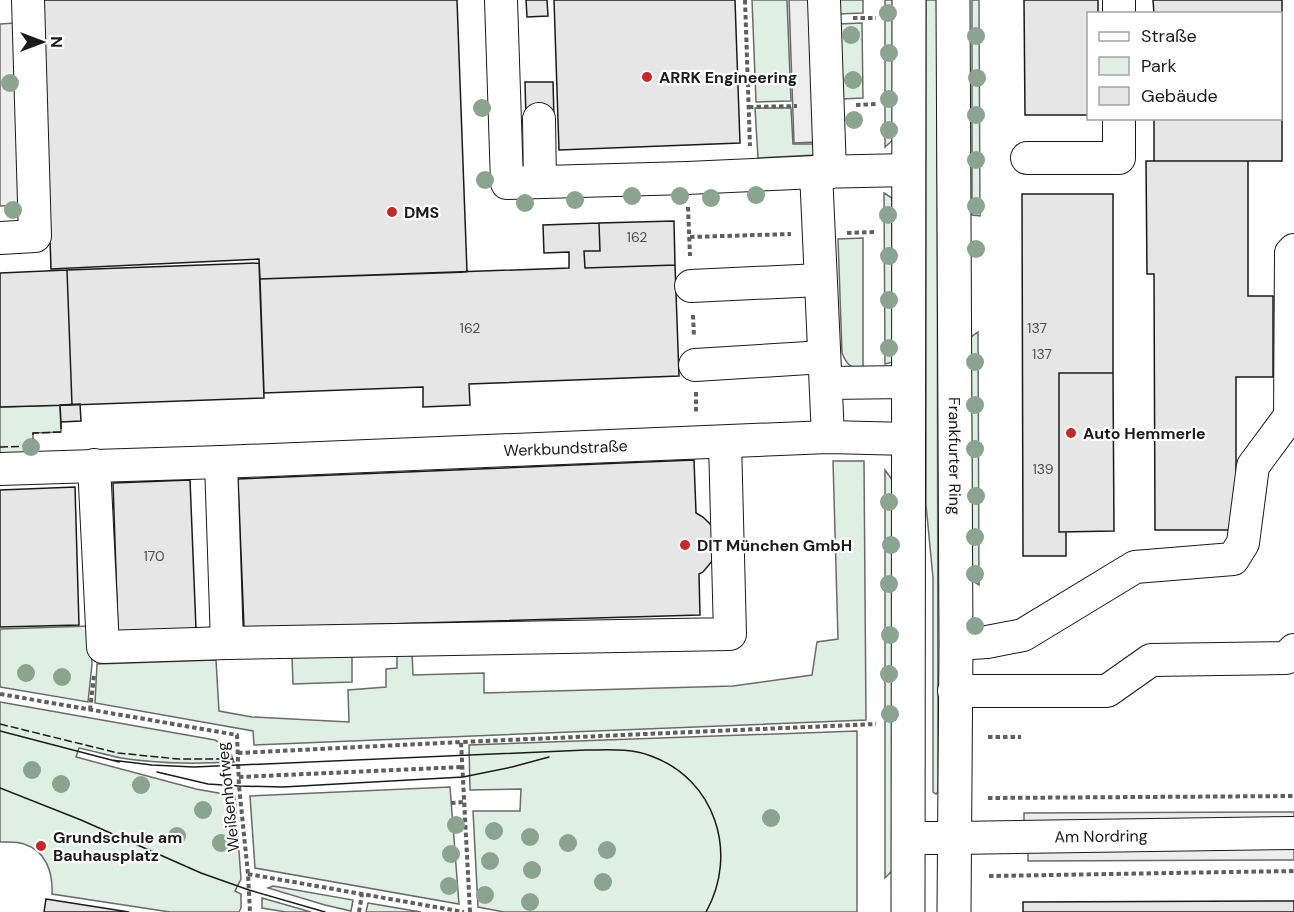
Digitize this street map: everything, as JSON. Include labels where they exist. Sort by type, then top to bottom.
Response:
[{"type":"main road","points":[[908,912],[909,0]]},
{"type":"main road","name":"Frankfurter Ring","points":[[953,0],[956,644],[954,912]]},
{"type":"street","points":[[0,238],[35,236],[28,0]]},
{"type":"street","points":[[501,0],[507,183],[909,170]]},
{"type":"street","points":[[824,0],[823,172],[818,233],[828,437]]},
{"type":"street","points":[[539,119],[540,182]]},
{"type":"street","points":[[1027,158],[1119,158],[1119,120]]},
{"type":"street","points":[[956,644],[987,642],[1023,635],[1134,567],[1233,559],[1243,543],[1253,466],[1290,416],[1291,253],[1294,250]]},
{"type":"street","points":[[692,286],[820,280]]},
{"type":"street","points":[[695,365],[825,370],[909,382]]},
{"type":"street","name":"Werkbundstraße","points":[[0,469],[828,437],[909,439]]},
{"type":"street","points":[[94,465],[103,647],[730,634],[725,442]]},
{"type":"street","points":[[221,462],[227,643]]},
{"type":"street","points":[[954,691],[1107,691],[1150,660],[1286,658],[1294,650]]},
{"type":"street","name":"Am Nordring","points":[[909,838],[1294,833]]},
{"type":"path","points":[[744,0],[751,176]]},
{"type":"path","points":[[690,237],[876,232]]},
{"type":"path","name":"Weißenhofweg","points":[[0,694],[237,735],[238,777],[248,874],[464,912]]},
{"type":"path","points":[[238,753],[876,724]]},
{"type":"path","points":[[988,737],[1021,737]]},
{"type":"path","points":[[461,742],[470,912]]},
{"type":"path","points":[[238,777],[462,767]]},
{"type":"path","points":[[988,798],[1294,796]]},
{"type":"path","points":[[451,803],[464,802]]},
{"type":"path","points":[[989,876],[1294,872]]},
{"type":"path","points":[[248,874],[250,912]]},
{"type":"path","points":[[359,912],[362,894]]},
{"type":"green space","points":[[752,0],[787,0],[791,101],[756,102]]},
{"type":"green space","points":[[838,0],[863,0],[863,13],[838,14]]},
{"type":"green space","points":[[885,0],[893,0],[893,140],[885,147]]},
{"type":"green space","points":[[926,0],[937,0],[938,792],[936,794],[933,792],[933,578],[926,505]]},
{"type":"green space","points":[[972,0],[979,0],[980,216],[972,215]]},
{"type":"green space","points":[[862,23],[863,98],[842,99],[839,24]]},
{"type":"green space","points":[[755,108],[791,108],[793,144],[814,144],[814,155],[758,158]]},
{"type":"green space","points":[[884,193],[892,198],[893,362],[885,364]]},
{"type":"green space","points":[[863,238],[863,368],[850,365],[842,353],[838,239]]},
{"type":"green space","points":[[978,332],[979,585],[971,580],[971,337]]},
{"type":"green space","points":[[60,405],[61,432],[33,433],[33,454],[0,455],[0,407]]},
{"type":"green space","points":[[833,461],[864,461],[866,720],[254,745],[253,731],[95,703],[97,664],[216,660],[219,711],[252,717],[349,722],[348,690],[386,687],[386,669],[397,668],[397,651],[412,651],[413,675],[484,673],[484,693],[733,686],[812,675],[817,642],[838,639]]},
{"type":"green space","points":[[885,470],[893,481],[892,871],[885,878]]},
{"type":"green space","points":[[90,626],[92,664],[88,702],[0,687],[0,629]]},
{"type":"green space","points":[[352,653],[352,682],[293,684],[292,656]]},
{"type":"green space","points":[[0,702],[215,740],[225,746],[234,762],[148,761],[121,758],[79,748],[76,757],[196,789],[235,796],[241,879],[235,891],[241,894],[239,912],[170,912],[52,894],[47,863],[38,852],[21,843],[0,842]]},
{"type":"green space","points":[[857,731],[857,912],[504,912],[478,907],[473,811],[520,811],[521,789],[470,790],[469,745]]},
{"type":"green space","points":[[450,787],[459,904],[255,868],[250,796]]},
{"type":"green space","points":[[273,886],[353,900],[351,911],[268,888]]},
{"type":"green space","points":[[262,898],[311,912],[286,912],[262,908]]},
{"type":"green space","points":[[368,903],[421,912],[366,912]]},
{"type":"shaded area","points":[[789,0],[812,0],[817,142],[794,143]]},
{"type":"shaded area","points":[[15,23],[21,205],[0,206],[0,24]]},
{"type":"shaded area","points":[[1294,812],[1294,821],[1024,822],[1024,813]]},
{"type":"shaded area","points":[[1294,849],[1294,860],[1028,861],[1028,850]]},
{"type":"building","points":[[42,0],[457,0],[467,272],[260,279],[259,259],[51,269]]},
{"type":"building","points":[[526,0],[547,0],[548,16],[527,17]]},
{"type":"building","name":"ARRK Engineering","points":[[554,0],[735,0],[740,143],[559,150]]},
{"type":"building","points":[[1024,0],[1098,0],[1098,12],[1087,12],[1087,115],[1025,115]]},
{"type":"building","points":[[1153,0],[1282,0],[1282,12],[1154,12]]},
{"type":"building","points":[[525,82],[553,82],[554,118],[526,119]]},
{"type":"building","points":[[1154,120],[1282,120],[1282,161],[1154,161]]},
{"type":"building","points":[[1146,161],[1248,161],[1248,296],[1273,296],[1273,377],[1236,377],[1236,530],[1155,530],[1154,274],[1147,274]]},
{"type":"building","points":[[1022,194],[1113,194],[1113,373],[1059,373],[1059,532],[1066,532],[1066,556],[1023,556]]},
{"type":"building","points":[[674,221],[675,265],[585,268],[584,251],[600,251],[599,223]]},
{"type":"building","points":[[599,223],[600,251],[584,251],[585,268],[675,265],[679,376],[469,384],[470,405],[423,407],[423,387],[264,393],[260,279],[569,268],[569,252],[544,253],[543,225]]},
{"type":"building","points":[[259,263],[264,398],[72,405],[67,270]]},
{"type":"building","points":[[67,270],[72,405],[0,407],[0,273]]},
{"type":"building","points":[[1059,373],[1113,373],[1114,531],[1059,532]]},
{"type":"building","points":[[80,404],[81,421],[61,422],[60,405]]},
{"type":"building","points":[[694,460],[696,513],[711,525],[716,536],[713,560],[699,574],[700,615],[244,628],[238,479]]},
{"type":"building","points":[[190,480],[196,629],[118,632],[113,483]]},
{"type":"building","points":[[75,487],[79,625],[0,627],[0,490]]},
{"type":"building","points":[[46,899],[129,912],[44,912]]},
{"type":"building","points":[[1294,901],[1294,912],[1023,912],[1023,902]]},
{"type":"tram line","points":[[0,731],[119,762]]},
{"type":"tram line","points":[[111,760],[194,767],[586,750],[643,753],[673,767],[691,782],[705,800],[715,820],[720,843],[720,866],[716,889],[706,912]]},
{"type":"tram line","points":[[157,772],[208,784],[283,787],[463,777],[549,757]]},
{"type":"tram line","points":[[0,788],[81,820],[201,873],[249,890],[325,912]]},
{"type":"fence","points":[[0,447],[33,446],[33,433],[61,432],[61,422]]},
{"type":"fence","points":[[0,724],[118,753],[178,759],[233,759]]},
{"type":"place","name":"ARRK Engineering","points":[[647,77]]},
{"type":"place","name":"DMS","points":[[392,212]]},
{"type":"place","name":"Auto Hemmerle","points":[[1071,433]]},
{"type":"place","name":"DIT München GmbH","points":[[685,545]]},
{"type":"place","name":"Grundschule am Bauhausplatz","points":[[41,846]]}]
